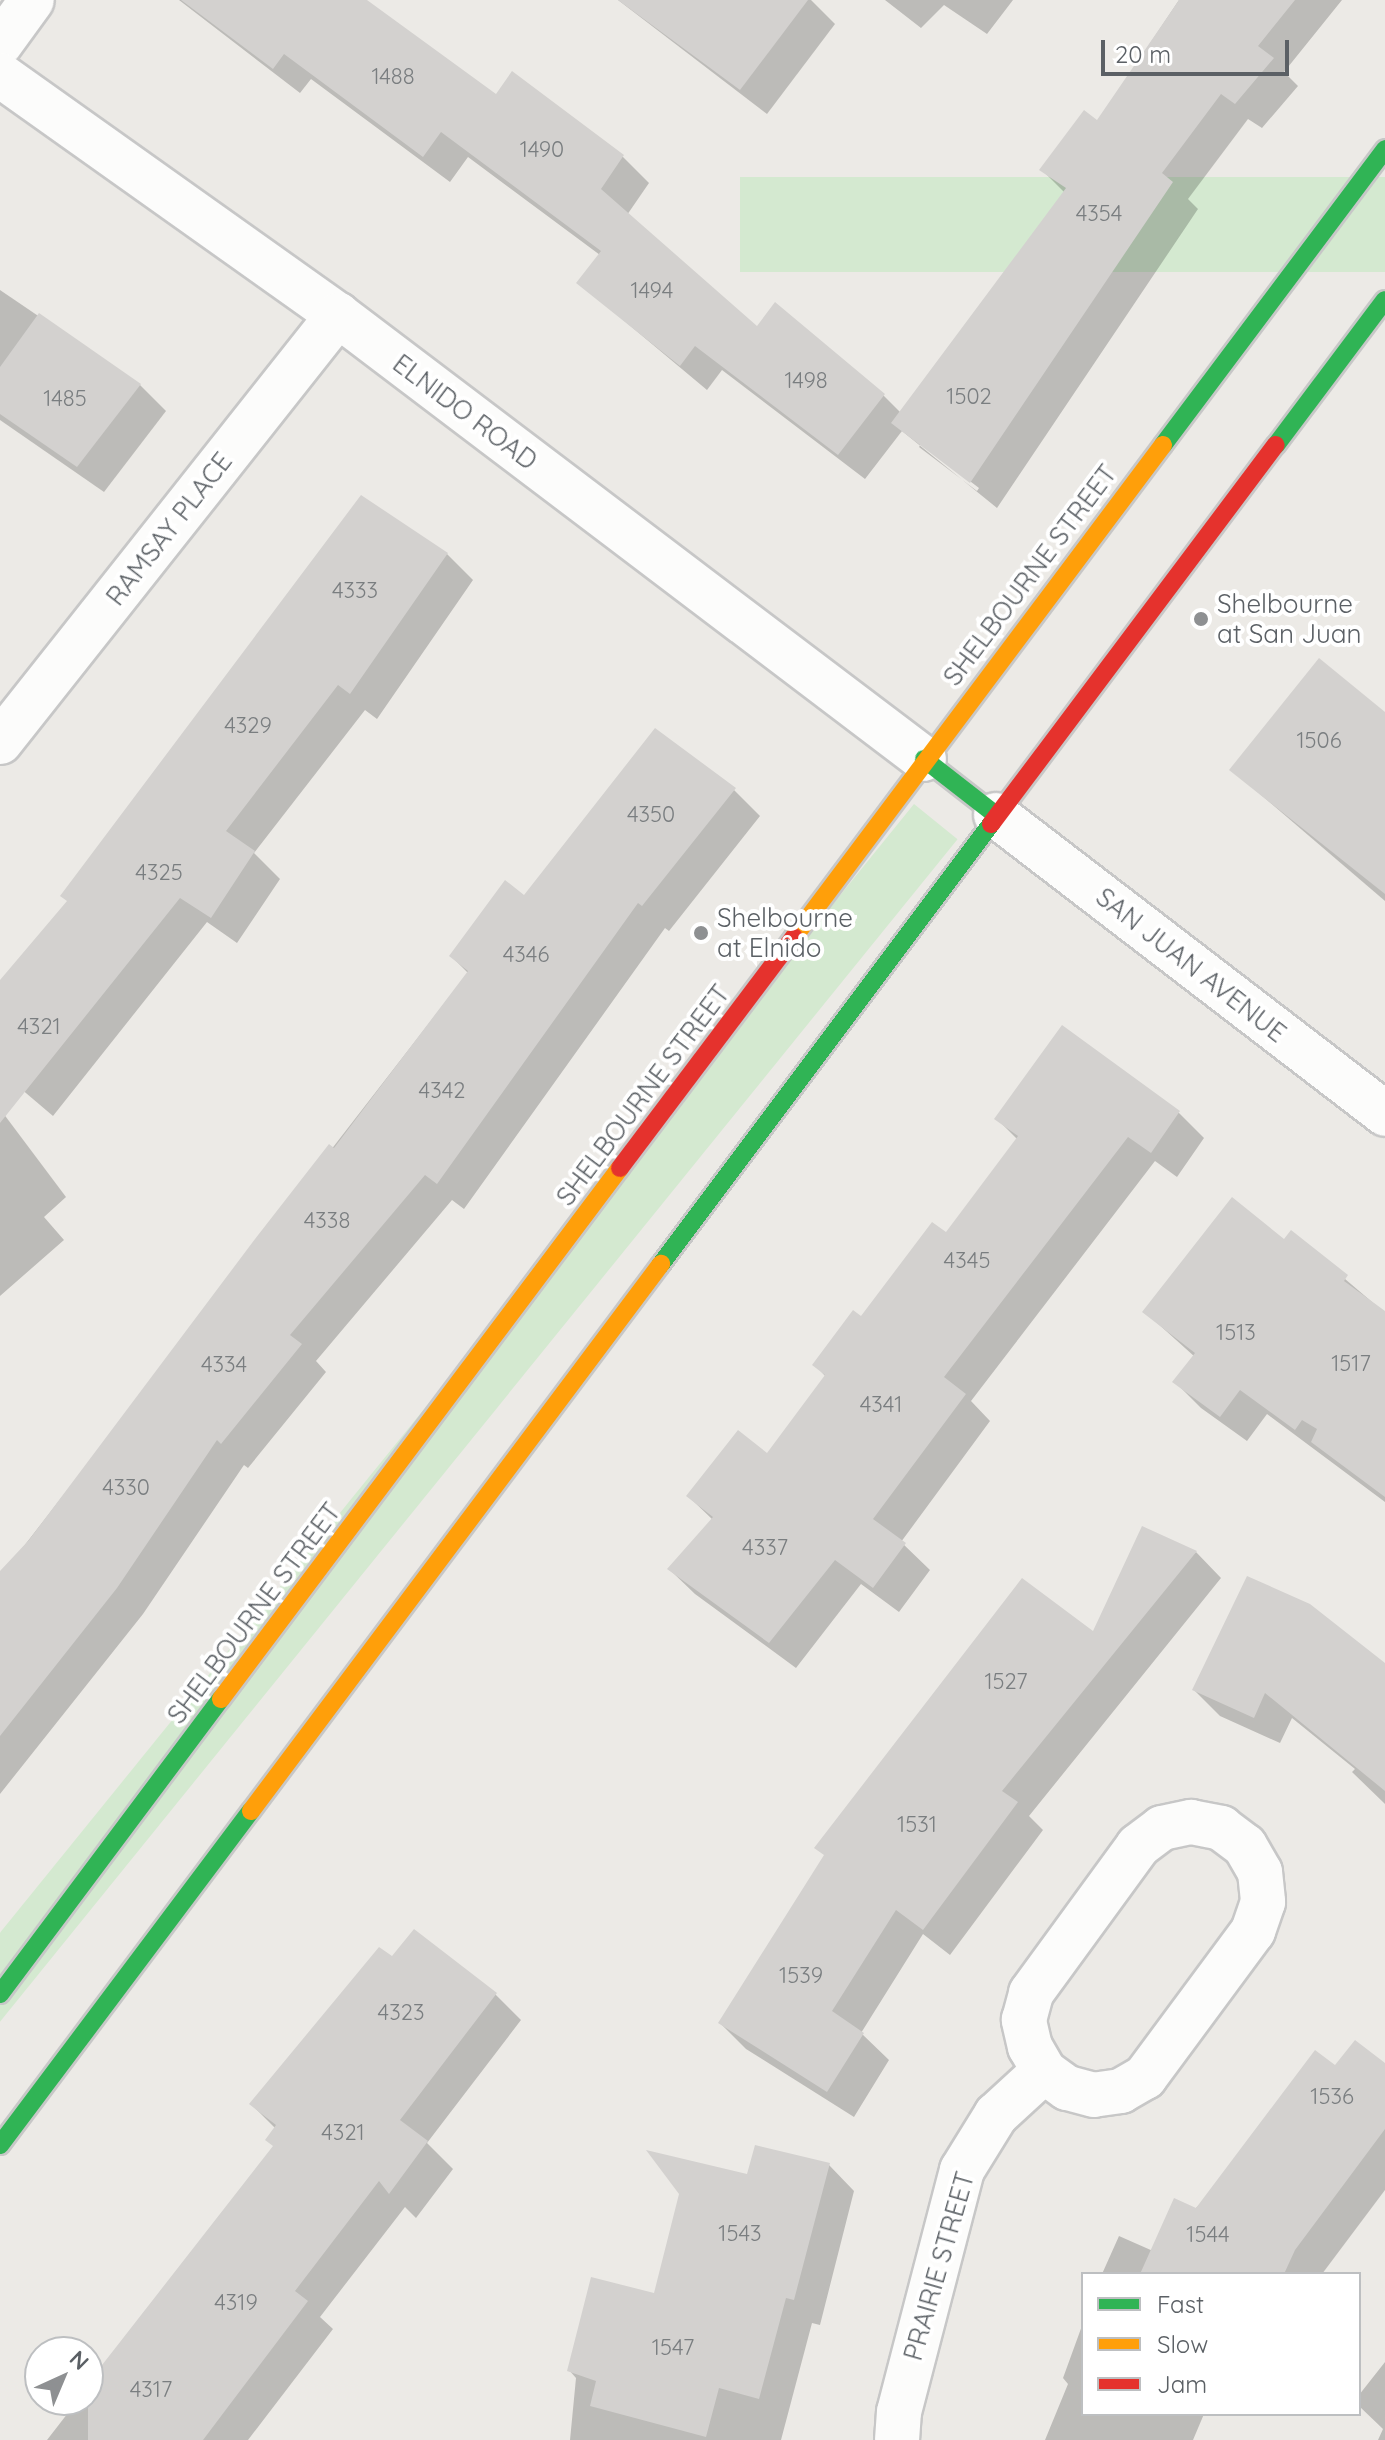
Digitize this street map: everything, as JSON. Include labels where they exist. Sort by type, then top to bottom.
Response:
[{"type":"main road","name":"SHELBOURNE STREET","points":[[0,1994],[924,759],[1385,149]]},
{"type":"main road","points":[[0,2145],[1385,300]]},
{"type":"main road","points":[[924,759],[996,815]]},
{"type":"street","points":[[0,44],[32,0]]},
{"type":"street","name":"ELNIDO ROAD","points":[[0,75],[338,315],[924,759]]},
{"type":"street","name":"RAMSAY PLACE","points":[[0,742],[338,315]]},
{"type":"street","name":"SAN JUAN AVENUE","points":[[996,815],[1385,1114]]},
{"type":"street","points":[[1191,1822],[1221,1828],[1245,1846],[1260,1872],[1263,1902],[1253,1931],[1145,2077],[1121,2091],[1094,2095],[1067,2088],[1044,2071],[1030,2047],[1024,2020],[1031,1993],[1138,1846],[1162,1828],[1191,1822]]},
{"type":"street","name":"PRAIRIE STREET","points":[[897,2440],[899,2412],[962,2170],[996,2115],[1044,2071]]},
{"type":"green space","points":[[740,177],[1385,177],[1385,272],[740,272]]},
{"type":"green space","points":[[914,804],[958,839],[0,2022],[0,1933]]},
{"type":"building","points":[[181,0],[367,0],[496,94],[512,71],[624,155],[601,189],[757,326],[775,302],[885,394],[838,455],[695,346],[680,366],[576,283],[601,251],[441,132],[423,157],[284,54],[273,69]]},
{"type":"building","points":[[618,0],[808,0],[740,90]]},
{"type":"building","points":[[1179,0],[1295,0],[1258,46],[1274,58],[1235,104],[1221,94],[1162,173],[1173,182],[970,483],[891,423],[1066,188],[1039,170],[1084,110],[1097,120]]},
{"type":"building","points":[[39,313],[141,384],[77,467],[0,414],[0,367]]},
{"type":"building","points":[[361,495],[448,553],[350,694],[338,685],[226,831],[255,851],[211,918],[180,898],[0,1123],[0,980],[67,901],[60,896]]},
{"type":"building","points":[[1319,658],[1385,712],[1385,894],[1229,770]]},
{"type":"building","points":[[655,728],[736,788],[642,906],[638,903],[437,1184],[425,1175],[290,1335],[302,1344],[221,1444],[217,1440],[117,1588],[0,1736],[0,1571],[29,1540],[255,1239],[329,1144],[334,1148],[468,971],[449,956],[505,880],[524,895]]},
{"type":"building","points":[[1062,1025],[1180,1111],[1151,1153],[1128,1137],[944,1377],[966,1394],[873,1519],[906,1543],[873,1588],[835,1560],[769,1643],[667,1569],[713,1517],[686,1496],[738,1430],[767,1453],[825,1375],[812,1365],[853,1310],[861,1316],[932,1222],[946,1232],[1018,1136],[994,1119]]},
{"type":"building","points":[[1232,1197],[1284,1239],[1291,1230],[1348,1275],[1344,1281],[1385,1311],[1385,1497],[1311,1442],[1317,1429],[1302,1420],[1295,1430],[1240,1390],[1220,1417],[1172,1382],[1195,1353],[1142,1312]]},
{"type":"building","points":[[1142,1526],[1197,1551],[1002,1791],[1018,1802],[923,1930],[896,1910],[832,2011],[864,2033],[827,2092],[718,2023],[824,1855],[814,1848],[1022,1578],[1093,1631]]},
{"type":"building","points":[[1247,1576],[1310,1604],[1385,1663],[1385,1791],[1265,1693],[1254,1718],[1192,1690]]},
{"type":"building","points":[[414,1929],[497,1993],[400,2120],[428,2141],[389,2194],[379,2181],[295,2291],[308,2301],[203,2440],[88,2440],[88,2416],[104,2416],[104,2363],[273,2146],[265,2140],[276,2125],[249,2104],[379,1947],[392,1956]]},
{"type":"building","points":[[1355,2040],[1385,2063],[1385,2129],[1295,2250],[1285,2272],[1141,2272],[1174,2198],[1196,2208],[1315,2050],[1335,2065]]},
{"type":"building","points":[[755,2145],[830,2163],[794,2300],[786,2298],[759,2399],[719,2388],[706,2437],[590,2406],[596,2381],[567,2371],[591,2277],[654,2293],[679,2194],[646,2150],[747,2174]]},
{"type":"traffic: fast","points":[[1163,445],[1385,149]]},
{"type":"traffic: fast","points":[[1276,445],[1385,300]]},
{"type":"traffic: fast","points":[[924,759],[996,815]]},
{"type":"traffic: fast","points":[[661,1264],[991,824]]},
{"type":"traffic: fast","points":[[0,1994],[221,1699]]},
{"type":"traffic: fast","points":[[0,2145],[251,1811]]},
{"type":"traffic: slow","points":[[794,937],[1163,445]]},
{"type":"traffic: slow","points":[[221,1699],[620,1168]]},
{"type":"traffic: slow","points":[[251,1811],[661,1264]]},
{"type":"traffic: jam","points":[[991,824],[1276,445]]},
{"type":"traffic: jam","points":[[620,1168],[794,937]]},
{"type":"place","name":"Shelbourne at San Juan","points":[[1201,619]]},
{"type":"place","name":"Shelbourne at Elnido","points":[[701,933]]}]
